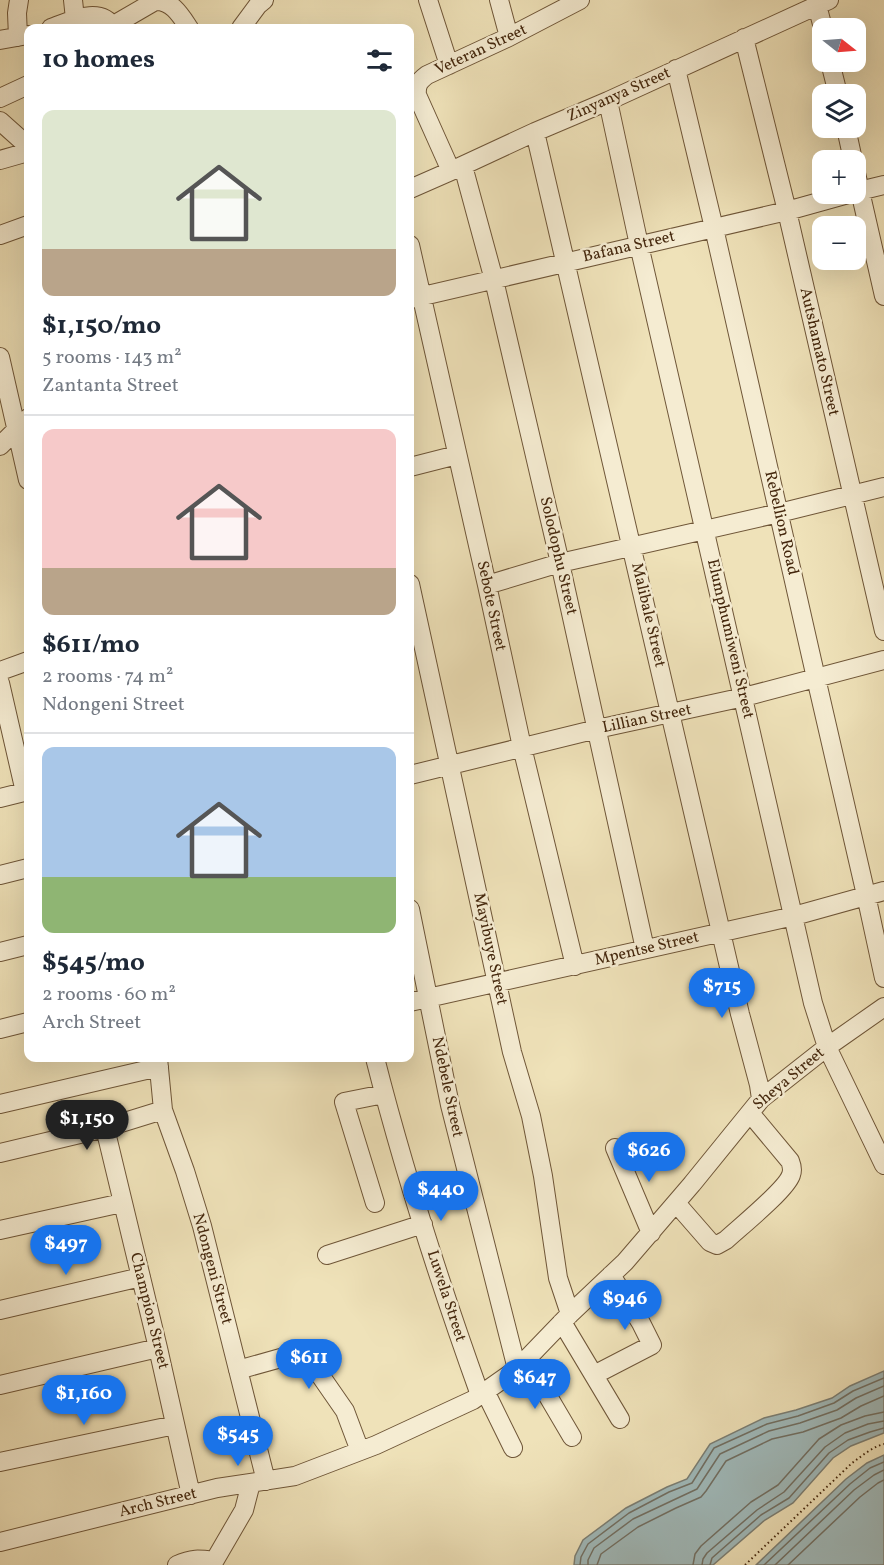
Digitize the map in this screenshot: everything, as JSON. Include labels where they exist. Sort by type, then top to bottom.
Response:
[{"type":"street","points":[[0,40],[23,36],[17,13],[19,0]]},
{"type":"street","points":[[73,0],[75,19]]},
{"type":"street","points":[[118,24],[160,0],[177,11],[186,24]]},
{"type":"street","points":[[244,24],[264,0]]},
{"type":"street","points":[[428,0],[449,65]]},
{"type":"street","points":[[499,0],[509,37]]},
{"type":"street","name":"Veteran Street","points":[[416,99],[418,82],[426,75],[509,37],[576,1]]},
{"type":"street","points":[[823,2],[823,18]]},
{"type":"street","name":"Zinyanya Street","points":[[414,187],[823,2]]},
{"type":"street","points":[[62,24],[87,16],[98,16],[105,18],[110,24]]},
{"type":"street","name":"Autshamato Street","points":[[744,38],[884,631]]},
{"type":"street","name":"Rebellion Road","points":[[676,69],[816,678],[875,893],[884,978]]},
{"type":"street","points":[[0,98],[24,87]]},
{"type":"street","name":"Solodophu Street","points":[[416,99],[457,169],[494,280],[560,563],[645,949]]},
{"type":"street","name":"Elumphumiweni Street","points":[[608,101],[813,1003],[827,1047],[884,1165]]},
{"type":"street","points":[[0,122],[24,143]]},
{"type":"street","name":"Malibale Street","points":[[535,132],[740,1014],[759,1085],[755,1106]]},
{"type":"street","points":[[0,160],[24,153]]},
{"type":"street","name":"Bafana Street","points":[[866,189],[884,184]]},
{"type":"street","name":"Bafana Street","points":[[415,298],[812,204]]},
{"type":"street","points":[[857,204],[884,296]]},
{"type":"street","points":[[0,235],[24,226]]},
{"type":"street","name":"Sebote Street","points":[[415,298],[456,454],[522,747],[575,966]]},
{"type":"street","points":[[0,357],[22,424],[24,443]]},
{"type":"street","points":[[0,446],[22,424]]},
{"type":"street","points":[[414,466],[456,454]]},
{"type":"street","points":[[487,585],[560,563],[884,487]]},
{"type":"street","name":"Mayibuye Street","points":[[414,602],[512,1052],[531,1116],[566,1318],[594,1375],[620,1419]]},
{"type":"street","name":"Lillian Street","points":[[414,774],[597,729],[744,697],[884,660]]},
{"type":"street","points":[[0,671],[24,662]]},
{"type":"street","points":[[0,683],[24,779]]},
{"type":"street","points":[[0,798],[24,792]]},
{"type":"street","points":[[0,875],[24,869]]},
{"type":"street","name":"Mpentse Street","points":[[414,1001],[794,915],[875,893]]},
{"type":"street","name":"Ndebele Street","points":[[414,928],[450,1105],[520,1365]]},
{"type":"street","points":[[0,952],[24,946]]},
{"type":"street","name":"Sheya Street","points":[[483,1393],[520,1365],[630,1258],[755,1106],[827,1047],[884,1007]]},
{"type":"street","points":[[0,1029],[24,1023]]},
{"type":"street","points":[[0,1104],[158,1062]]},
{"type":"street","name":"Ndongeni Street","points":[[158,1062],[162,1110],[185,1171],[202,1226],[238,1370],[259,1482]]},
{"type":"street","name":"Luwela Street","points":[[376,1062],[454,1323],[483,1393],[513,1448]]},
{"type":"street","points":[[375,1203],[344,1102],[384,1094]]},
{"type":"street","points":[[676,1203],[710,1242],[717,1245],[781,1189],[791,1175],[792,1166],[755,1106]]},
{"type":"street","points":[[0,1154],[105,1128],[162,1110]]},
{"type":"street","name":"Champion Street","points":[[105,1128],[191,1495]]},
{"type":"street","points":[[615,1148],[651,1233]]},
{"type":"street","points":[[0,1230],[122,1203]]},
{"type":"street","points":[[327,1255],[423,1224]]},
{"type":"street","points":[[594,1375],[652,1345],[611,1275]]},
{"type":"street","points":[[0,1310],[141,1277]]},
{"type":"street","points":[[0,1385],[158,1348]]},
{"type":"street","points":[[238,1370],[295,1354],[306,1357],[345,1411],[360,1451]]},
{"type":"street","points":[[520,1365],[532,1369],[572,1437]]},
{"type":"street","name":"Arch Street","points":[[0,1542],[217,1488],[295,1476],[399,1435],[483,1393]]},
{"type":"street","points":[[0,1462],[175,1425]]},
{"type":"street","points":[[177,1565],[195,1558],[213,1563],[259,1482]]},
{"type":"path","points":[[745,1565],[852,1463],[884,1444]]},
{"type":"water","points":[[884,1371],[884,1433],[851,1446],[833,1458],[793,1503],[765,1520],[713,1565],[574,1565],[575,1556],[583,1540],[626,1508],[687,1479],[710,1444],[764,1418],[832,1398],[850,1386]]},
{"type":"water","points":[[884,1455],[884,1565],[756,1565],[846,1479],[867,1463]]}]
